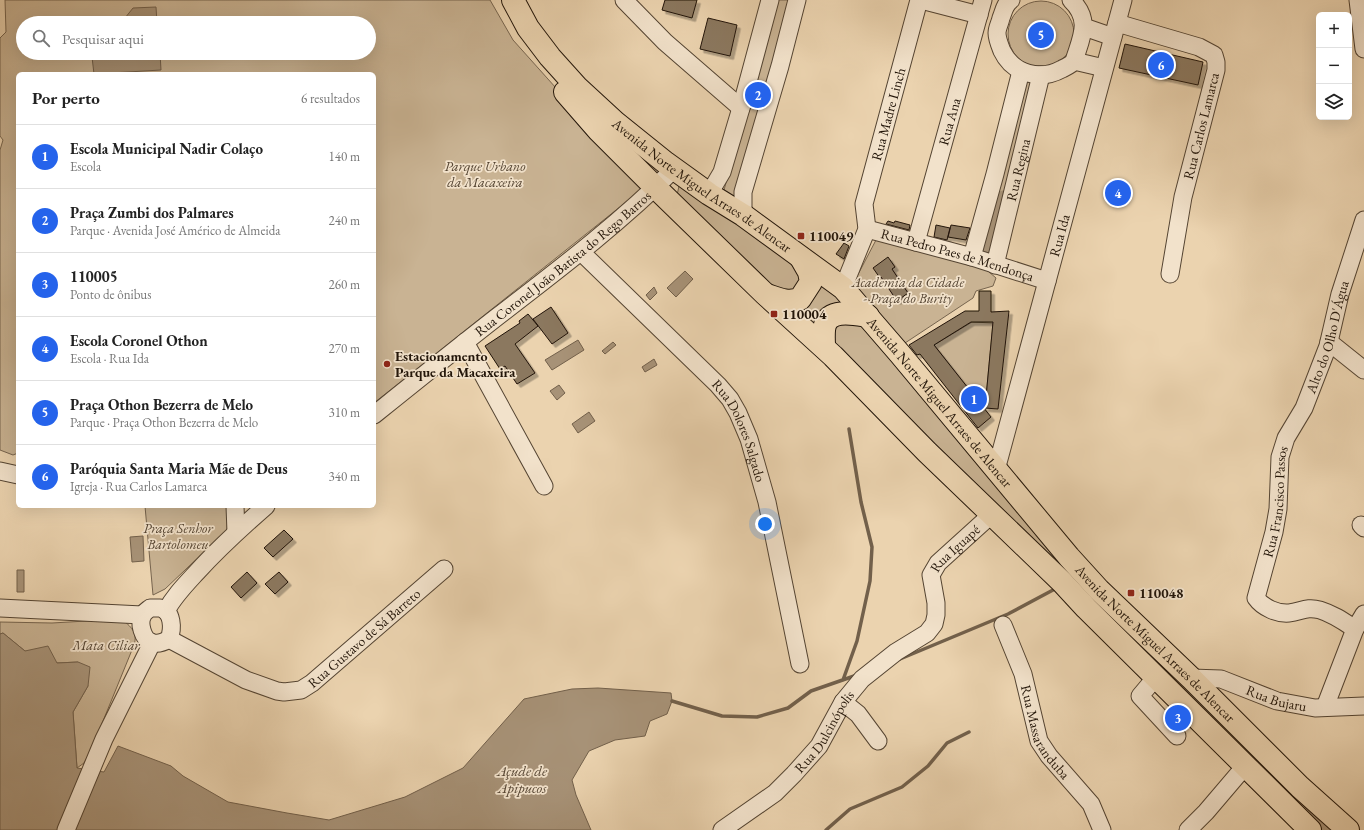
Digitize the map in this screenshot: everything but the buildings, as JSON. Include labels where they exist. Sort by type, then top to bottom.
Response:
[{"type":"main road","name":"Avenida Norte Miguel Arraes de Alencar","points":[[497,0],[518,36],[540,65],[599,131],[765,294],[824,347],[927,452],[1062,582],[1310,830]]},
{"type":"main road","name":"Avenida Norte Miguel Arraes de Alencar","points":[[513,0],[528,28],[550,57],[577,87],[615,122],[674,169],[742,215],[843,288],[1099,590],[1191,678],[1295,782],[1348,830]]},
{"type":"main road","points":[[765,294],[783,301],[800,299],[811,282],[809,272],[801,258]]},
{"type":"main road","points":[[824,347],[825,324],[831,317],[840,313],[868,316]]},
{"type":"street","points":[[624,0],[665,42],[741,108]]},
{"type":"street","points":[[709,194],[722,172],[770,0]]},
{"type":"street","points":[[742,215],[743,192],[780,66],[797,0]]},
{"type":"street","points":[[920,0],[980,11],[1008,3]]},
{"type":"street","name":"Rua Madre Linch","points":[[867,229],[864,204],[920,0]]},
{"type":"street","points":[[980,11],[997,33],[999,45],[1004,56],[1012,65],[1021,71],[1041,75],[1055,73],[1072,64],[1074,61],[1084,27],[1081,14],[1071,0]]},
{"type":"street","name":"Rua Ida","points":[[996,470],[1122,0]]},
{"type":"street","points":[[1358,0],[1364,49]]},
{"type":"street","points":[[997,33],[1008,3]]},
{"type":"street","name":"Rua Ana","points":[[916,242],[980,11]]},
{"type":"street","name":"Rua Carlos Lamarca","points":[[1084,27],[1115,30],[1199,47],[1214,55],[1216,70],[1211,96],[1180,211],[1170,274]]},
{"type":"street","points":[[1074,61],[1104,68]]},
{"type":"street","name":"Rua Regina","points":[[972,257],[1021,71]]},
{"type":"street","name":"Rua Regina","points":[[995,265],[1041,75]]},
{"type":"street","name":"Rua Coronel João Batista do Rego Barros","points":[[376,413],[581,252],[656,188],[674,169]]},
{"type":"street","name":"Alto do Olho D'Água","points":[[1304,408],[1329,342],[1340,294],[1364,220]]},
{"type":"street","points":[[843,288],[867,229]]},
{"type":"street","name":"Rua Pedro Paes de Mendonça","points":[[867,229],[972,257],[1047,281]]},
{"type":"street","name":"Rua Dolores Salgado","points":[[581,252],[718,385],[730,399],[738,412],[749,439],[767,502],[800,664]]},
{"type":"street","points":[[465,342],[544,486]]},
{"type":"street","points":[[1329,342],[1364,370]]},
{"type":"street","name":"Rua Francisco Passos","points":[[1304,408],[1286,438],[1280,457],[1278,509],[1256,598],[1266,607],[1281,612],[1289,613],[1307,608],[1319,610],[1337,616],[1355,629]]},
{"type":"street","points":[[0,470],[16,474]]},
{"type":"street","points":[[235,508],[236,532]]},
{"type":"street","points":[[166,611],[175,595],[236,532],[264,508]]},
{"type":"street","name":"Rua Iguapé","points":[[927,633],[934,624],[936,615],[934,592],[931,580],[933,570],[938,563],[991,515]]},
{"type":"street","name":"Rua Gustavo de Sá Barreto","points":[[169,639],[246,680],[284,692],[301,690],[312,683],[444,569]]},
{"type":"street","points":[[0,608],[142,615]]},
{"type":"street","points":[[150,608],[161,608],[166,611],[172,625],[172,633],[169,639],[159,643],[152,643],[146,639],[143,633],[141,624],[142,615],[150,608]]},
{"type":"street","points":[[1326,707],[1355,629],[1364,614]]},
{"type":"street","name":"Rua Massaranduba","points":[[1003,624],[1023,674],[1039,741],[1049,756],[1091,804],[1102,830]]},
{"type":"street","name":"Rua Dulcinópolis","points":[[722,830],[775,793],[794,774],[819,746],[844,702],[862,679],[896,652],[927,633]]},
{"type":"street","points":[[66,830],[104,739],[152,643]]},
{"type":"street","points":[[1156,677],[1140,696],[1177,736]]},
{"type":"street","name":"Rua Bujaru","points":[[1191,678],[1221,678],[1277,701],[1315,708],[1364,706]]},
{"type":"street","points":[[844,702],[858,714],[878,741]]},
{"type":"street","points":[[1188,830],[1206,812],[1246,765]]},
{"type":"green space","name":"Parque Urbano da Macaxeira","points":[[5,0],[490,0],[513,40],[642,184],[640,191],[376,401],[376,72],[16,72],[16,454],[13,455],[0,450],[0,150],[3,140],[0,136],[0,38],[6,32]]},
{"type":"green space","points":[[776,0],[791,0],[736,198],[725,193],[724,190]]},
{"type":"green space","points":[[1041,1],[1054,4],[1064,11],[1071,21],[1074,34],[1071,47],[1064,57],[1054,64],[1041,67],[1028,64],[1018,57],[1011,47],[1008,34],[1011,21],[1018,11],[1028,4]]},
{"type":"green space","points":[[1023,72],[1040,75],[994,263],[980,258]]},
{"type":"green space","points":[[687,185],[840,295],[1084,585],[1072,586],[676,200],[679,186]]},
{"type":"green space","name":"Academia da Cidade - Praça do Burity","points":[[876,240],[981,265],[996,278],[993,286],[976,291],[973,298],[902,345],[853,284]]},
{"type":"green space","points":[[972,322],[993,323],[985,408],[983,408],[934,345]]},
{"type":"green space","name":"Praça Senhor Bartolomeu","points":[[145,508],[228,508],[227,529],[225,532],[165,589],[153,595]]},
{"type":"green space","name":"Mata Ciliar","points":[[121,619],[133,630],[135,637],[134,645],[92,748],[84,763],[77,768],[73,712],[88,686],[78,662],[57,663],[25,651],[3,633],[0,634],[0,622],[52,623]]},
{"type":"water","points":[[156,7],[157,16],[127,16],[133,8]]},
{"type":"water","points":[[92,60],[160,60],[161,70],[94,72]]},
{"type":"water","points":[[685,271],[693,279],[676,297],[667,288]]},
{"type":"water","points":[[654,287],[657,293],[650,300],[646,295]]},
{"type":"water","points":[[578,340],[584,350],[552,370],[545,360]]},
{"type":"water","points":[[613,342],[616,345],[605,354],[602,351]]},
{"type":"water","points":[[654,359],[657,365],[645,372],[642,367]]},
{"type":"water","points":[[559,385],[565,393],[557,400],[550,391]]},
{"type":"water","points":[[589,412],[595,421],[578,433],[572,424]]},
{"type":"water","points":[[143,536],[144,561],[132,562],[130,537]]},
{"type":"water","points":[[17,570],[24,570],[24,592],[17,592]]},
{"type":"water","name":"Açude de Apipucos","points":[[3,633],[25,651],[48,646],[57,663],[78,662],[90,667],[88,686],[73,712],[77,768],[104,772],[118,746],[171,766],[183,776],[228,802],[329,820],[405,797],[463,768],[524,699],[572,689],[598,688],[671,693],[672,701],[667,714],[650,721],[645,736],[615,740],[589,751],[572,780],[576,795],[591,830],[0,830],[0,634]]},
{"type":"waterway","points":[[989,250],[1003,197]]},
{"type":"waterway","points":[[843,680],[857,641],[870,581],[872,547],[861,502],[849,429]]},
{"type":"waterway","points":[[900,659],[1008,614],[1053,590]]},
{"type":"waterway","points":[[1093,600],[1329,830]]},
{"type":"waterway","points":[[672,701],[722,716],[757,717],[788,708],[811,691],[857,675]]},
{"type":"waterway","points":[[826,830],[850,809],[902,787],[928,766],[947,743],[969,732]]},
{"type":"place","name":"Praça Othon Bezerra de Melo","points":[[1041,35]]},
{"type":"place","name":"Paróquia Santa Maria Mãe de Deus","points":[[1161,65]]},
{"type":"place","name":"Praça Zumbi dos Palmares","points":[[758,95]]},
{"type":"place","name":"Escola Coronel Othon","points":[[1118,193]]},
{"type":"place","name":"110049","points":[[801,236]]},
{"type":"place","name":"110004","points":[[774,314]]},
{"type":"place","name":"Estacionamento Parque da Macaxeira","points":[[387,364]]},
{"type":"place","name":"Escola Municipal Nadir Colaço","points":[[974,399]]},
{"type":"place","name":"110048","points":[[1131,593]]},
{"type":"place","name":"110005","points":[[1178,718]]}]
